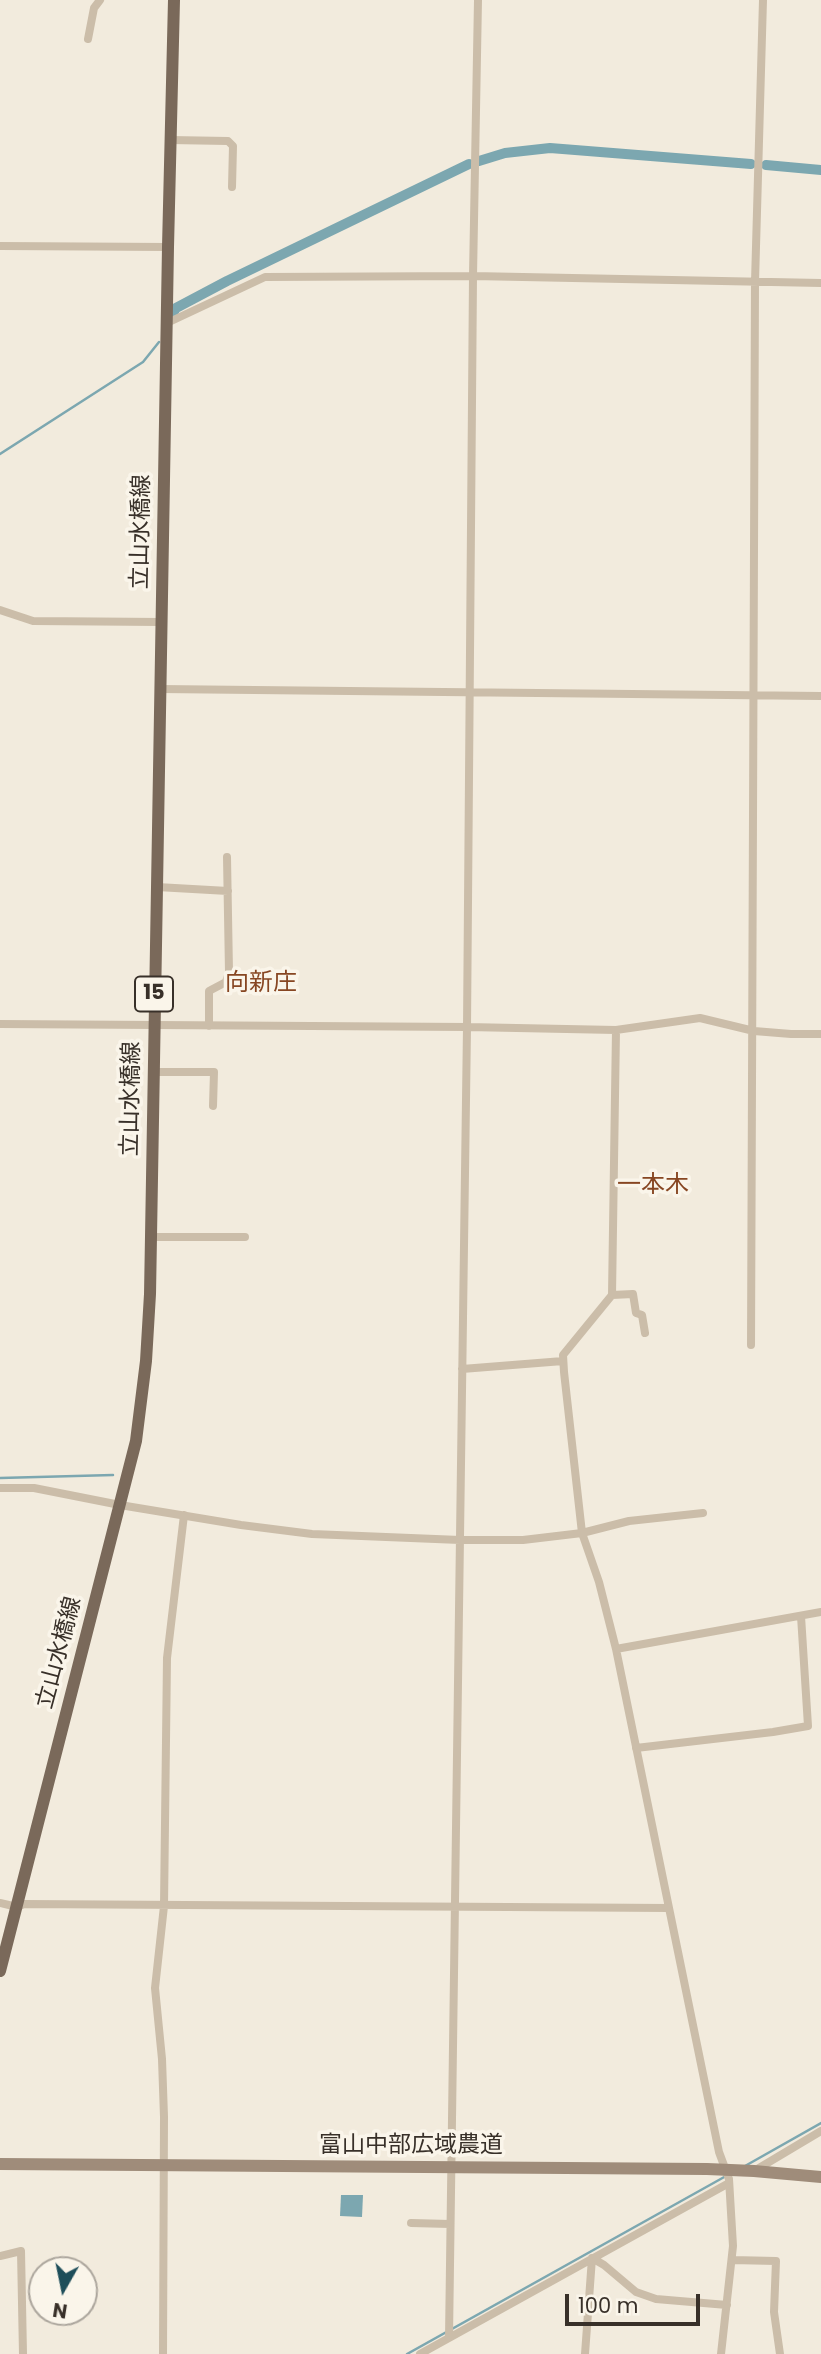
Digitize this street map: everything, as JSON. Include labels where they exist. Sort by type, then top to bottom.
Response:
[{"type":"main road","name":"立山水橋線","points":[[0,1970],[136,1441],[146,1361],[151,1237],[167,247],[174,0]]},
{"type":"street","points":[[88,39],[94,8],[100,0]]},
{"type":"street","points":[[449,2337],[478,0]]},
{"type":"street","points":[[751,1345],[755,282],[762,0]]},
{"type":"street","points":[[170,139],[228,141],[233,146],[232,187]]},
{"type":"street","points":[[0,246],[167,247]]},
{"type":"street","points":[[167,323],[265,277],[473,276],[821,283]]},
{"type":"street","points":[[0,610],[33,621],[161,622]]},
{"type":"street","points":[[160,690],[821,696]]},
{"type":"street","points":[[209,1027],[209,991],[226,982],[229,972],[227,857]]},
{"type":"street","points":[[157,887],[228,891]]},
{"type":"street","points":[[0,1024],[616,1030],[700,1018],[754,1031],[821,1034]]},
{"type":"street","points":[[616,1030],[612,1295],[563,1355],[563,1361],[582,1533],[599,1582],[615,1649],[719,2152],[728,2176],[733,2246],[721,2354]]},
{"type":"street","points":[[153,1072],[214,1072],[213,1106]]},
{"type":"street","points":[[151,1237],[244,1237]]},
{"type":"street","points":[[612,1295],[633,1294],[636,1313],[642,1315],[645,1334]]},
{"type":"street","points":[[462,1369],[563,1361]]},
{"type":"street","points":[[0,1488],[34,1488],[120,1505],[312,1534],[460,1540],[523,1540],[582,1533],[629,1521],[703,1513]]},
{"type":"street","points":[[163,2354],[162,2071],[155,1988],[164,1906],[167,1658],[184,1515]]},
{"type":"street","points":[[615,1649],[821,1612]]},
{"type":"street","points":[[636,1748],[808,1726],[801,1616]]},
{"type":"street","points":[[0,1903],[17,1907],[24,1904],[669,1908]]},
{"type":"street","points":[[754,2171],[821,2131]]},
{"type":"street","name":"富山中部広域農道","points":[[0,2164],[450,2167],[728,2176],[754,2171],[821,2177]]},
{"type":"street","points":[[420,2354],[435,2350],[449,2337],[592,2258],[728,2176]]},
{"type":"street","points":[[411,2223],[450,2224]]},
{"type":"street","points":[[0,2256],[21,2251],[23,2354]]},
{"type":"street","points":[[592,2258],[636,2292],[656,2299],[727,2305]]},
{"type":"street","points":[[585,2354],[592,2258]]},
{"type":"street","points":[[732,2260],[776,2261],[774,2312],[780,2354]]},
{"type":"water","points":[[341,2195],[363,2195],[362,2217],[340,2216]]},
{"type":"waterway","points":[[479,161],[505,153],[550,148],[751,164]]},
{"type":"waterway","points":[[173,313],[176,308],[227,281],[469,164]]},
{"type":"waterway","points":[[766,165],[821,170]]},
{"type":"waterway","points":[[0,454],[143,362],[159,342]]},
{"type":"waterway","points":[[0,1478],[113,1475]]},
{"type":"waterway","points":[[745,2166],[821,2123]]},
{"type":"waterway","points":[[407,2354],[726,2176]]},
{"type":"district","name":"向新庄","points":[[261,984]]},
{"type":"district","name":"一本木","points":[[653,1186]]}]
